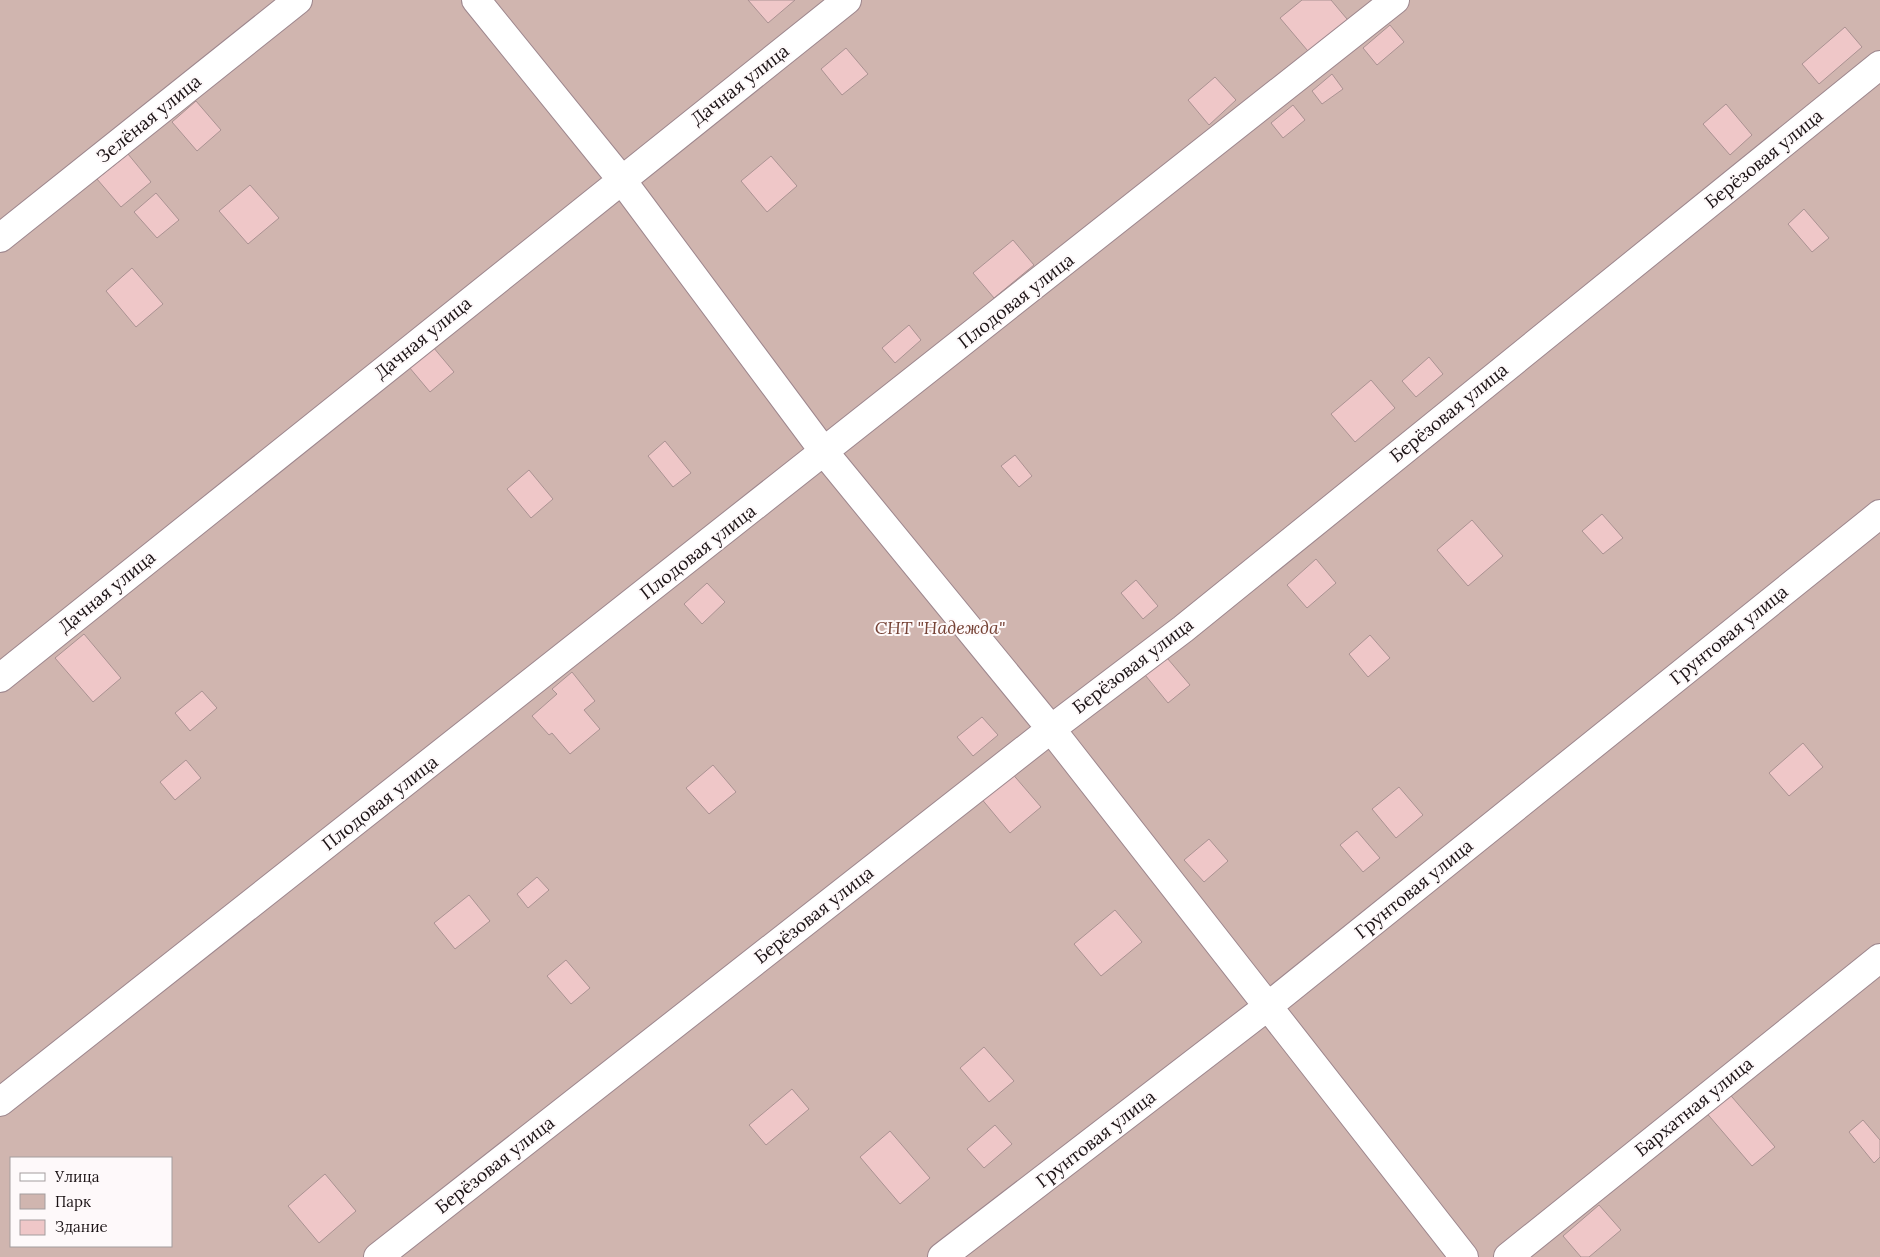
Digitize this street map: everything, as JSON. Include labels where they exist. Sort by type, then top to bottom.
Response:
[{"type":"street","name":"Зелёная улица","points":[[0,238],[298,0]]},
{"type":"street","points":[[476,0],[621,179],[825,452],[1051,729],[1464,1257]]},
{"type":"street","name":"Дачная улица","points":[[0,678],[847,0]]},
{"type":"street","name":"Плодовая улица","points":[[0,1102],[1395,0]]},
{"type":"street","name":"Берёзовая улица","points":[[378,1257],[1051,729],[1183,629],[1880,65]]},
{"type":"street","name":"Грунтовая улица","points":[[942,1257],[1267,1007],[1880,514]]},
{"type":"street","name":"Бархатная улица","points":[[1508,1257],[1880,958]]},
{"type":"green space","name":"СНТ \"Надежда\"","points":[[0,0],[1880,0],[1880,1257],[0,1257]]},
{"type":"building","points":[[748,0],[795,0],[768,23]]},
{"type":"building","points":[[1302,0],[1331,0],[1352,25],[1313,57],[1280,18]]},
{"type":"building","points":[[1390,25],[1404,42],[1377,65],[1363,48]]},
{"type":"building","points":[[1845,27],[1862,47],[1819,84],[1802,64]]},
{"type":"building","points":[[846,48],[868,74],[842,95],[821,69]]},
{"type":"building","points":[[1332,74],[1343,89],[1322,104],[1312,91]]},
{"type":"building","points":[[1215,77],[1236,100],[1209,125],[1188,100]]},
{"type":"building","points":[[196,101],[221,130],[197,151],[172,122]]},
{"type":"building","points":[[1726,104],[1752,135],[1730,155],[1703,124]]},
{"type":"building","points":[[1293,105],[1305,120],[1283,138],[1271,123]]},
{"type":"building","points":[[128,154],[151,182],[121,207],[97,179]]},
{"type":"building","points":[[771,156],[797,186],[767,212],[741,181]]},
{"type":"building","points":[[250,185],[279,218],[248,244],[219,211]]},
{"type":"building","points":[[156,193],[179,220],[157,238],[134,212]]},
{"type":"building","points":[[1804,209],[1829,238],[1812,252],[1788,224]]},
{"type":"building","points":[[1013,240],[1034,265],[994,298],[973,273]]},
{"type":"building","points":[[132,268],[163,304],[136,327],[106,291]]},
{"type":"building","points":[[909,325],[921,340],[895,363],[882,348]]},
{"type":"building","points":[[433,347],[454,372],[430,392],[409,367]]},
{"type":"building","points":[[1429,357],[1443,374],[1416,397],[1402,381]]},
{"type":"building","points":[[1371,380],[1395,408],[1355,442],[1331,414]]},
{"type":"building","points":[[665,441],[691,473],[673,487],[648,456]]},
{"type":"building","points":[[1015,455],[1032,476],[1019,487],[1001,466]]},
{"type":"building","points":[[529,470],[553,499],[531,518],[507,489]]},
{"type":"building","points":[[1602,514],[1623,538],[1603,554],[1582,531]]},
{"type":"building","points":[[1472,520],[1503,556],[1468,586],[1437,550]]},
{"type":"building","points":[[1316,559],[1336,583],[1307,608],[1287,585]]},
{"type":"building","points":[[1136,580],[1158,606],[1143,619],[1121,593]]},
{"type":"building","points":[[707,583],[725,602],[702,624],[684,604]]},
{"type":"building","points":[[84,634],[121,678],[93,702],[55,658]]},
{"type":"building","points":[[1370,635],[1390,658],[1368,677],[1349,654]]},
{"type":"building","points":[[1162,652],[1190,685],[1168,703],[1141,670]]},
{"type":"building","points":[[572,672],[595,701],[584,710],[600,729],[570,754],[552,733],[549,735],[532,716],[557,694],[552,689]]},
{"type":"building","points":[[202,691],[217,708],[190,731],[175,713]]},
{"type":"building","points":[[982,717],[998,735],[973,756],[957,737]]},
{"type":"building","points":[[1803,743],[1823,767],[1789,796],[1769,773]]},
{"type":"building","points":[[186,760],[201,778],[175,800],[160,782]]},
{"type":"building","points":[[713,765],[736,792],[709,814],[686,788]]},
{"type":"building","points":[[1010,771],[1041,807],[1010,833],[980,797]]},
{"type":"building","points":[[1399,787],[1423,815],[1396,838],[1372,809]]},
{"type":"building","points":[[1357,831],[1380,858],[1363,872],[1340,845]]},
{"type":"building","points":[[1209,839],[1228,861],[1204,882],[1184,860]]},
{"type":"building","points":[[537,877],[549,890],[528,908],[517,894]]},
{"type":"building","points":[[469,895],[490,921],[455,949],[434,923]]},
{"type":"building","points":[[1115,910],[1142,942],[1101,976],[1074,944]]},
{"type":"building","points":[[566,960],[590,988],[571,1004],[547,976]]},
{"type":"building","points":[[984,1047],[1014,1081],[989,1102],[960,1068]]},
{"type":"building","points":[[792,1089],[809,1109],[766,1145],[749,1125]]},
{"type":"building","points":[[1726,1090],[1775,1147],[1752,1166],[1704,1110]]},
{"type":"building","points":[[1863,1120],[1880,1140],[1880,1157],[1874,1163],[1849,1132]]},
{"type":"building","points":[[995,1125],[1012,1144],[984,1168],[967,1149]]},
{"type":"building","points":[[890,1131],[930,1178],[900,1204],[860,1157]]},
{"type":"building","points":[[325,1174],[356,1211],[319,1243],[288,1206]]},
{"type":"building","points":[[1599,1205],[1621,1230],[1589,1257],[1581,1257],[1563,1236]]}]
